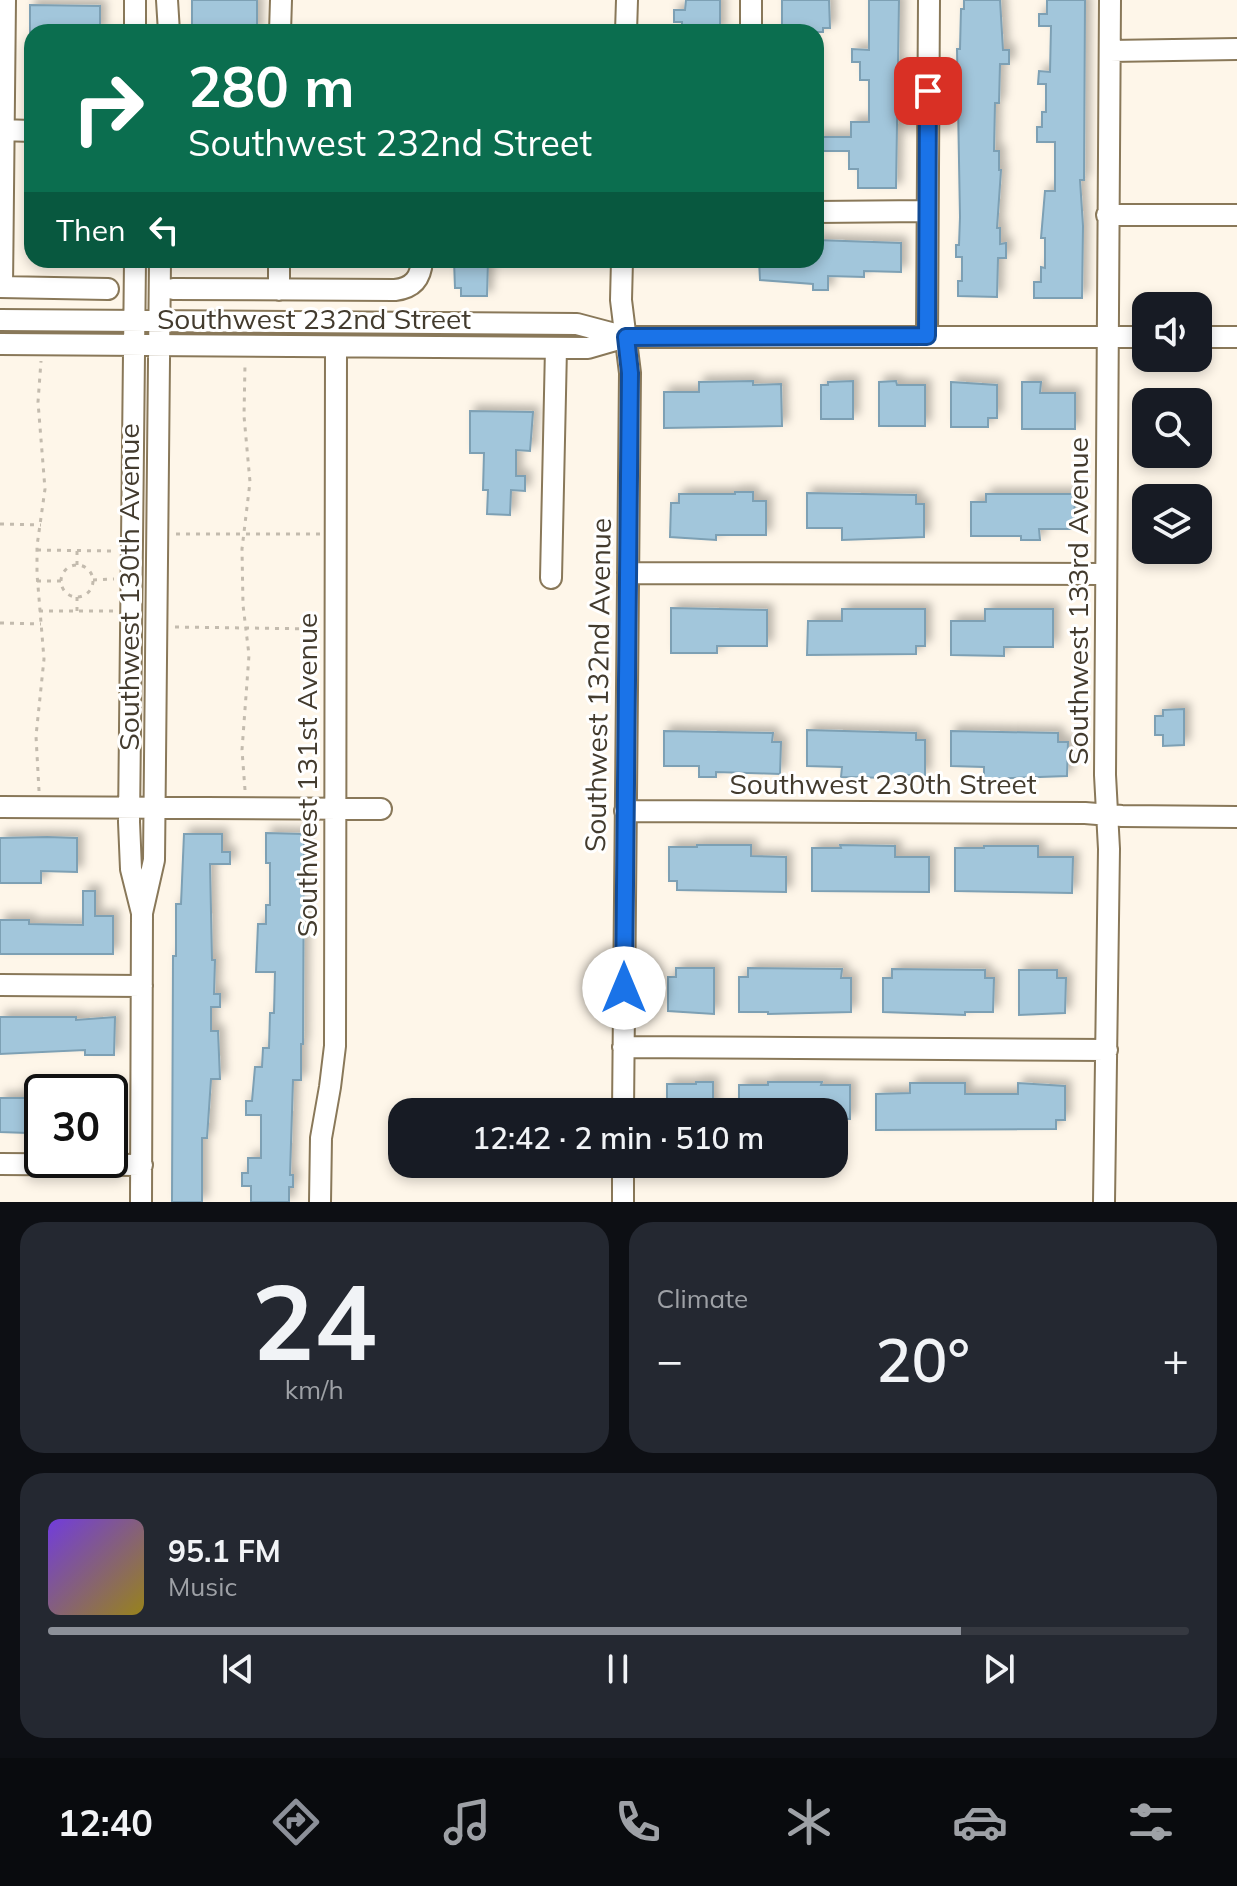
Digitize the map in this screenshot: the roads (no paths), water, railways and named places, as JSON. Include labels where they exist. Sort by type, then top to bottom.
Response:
[{"type":"street","points":[[5,0],[1,287],[108,289]]},
{"type":"street","points":[[280,24],[281,0]]},
{"type":"street","points":[[626,24],[627,0]]},
{"type":"street","points":[[751,0],[751,24]]},
{"type":"street","points":[[927,336],[929,0]]},
{"type":"street","name":"Southwest 133rd Avenue","points":[[1104,1202],[1109,849],[1105,813],[1110,0]]},
{"type":"street","points":[[135,16],[161,15]]},
{"type":"street","points":[[1110,51],[1237,49]]},
{"type":"street","points":[[2,130],[24,131]]},
{"type":"street","points":[[824,212],[927,211]]},
{"type":"street","points":[[1107,215],[1237,215]]},
{"type":"street","name":"Southwest 130th Avenue","points":[[135,268],[129,808],[131,869],[142,913],[141,1202]]},
{"type":"street","name":"Southwest 130th Avenue","points":[[142,913],[154,860],[160,268]]},
{"type":"street","points":[[279,268],[279,290]]},
{"type":"street","points":[[173,289],[395,290],[414,283],[421,268]]},
{"type":"street","name":"Southwest 132nd Avenue","points":[[622,268],[621,300],[630,373],[623,1098]]},
{"type":"street","name":"Southwest 232nd Street","points":[[0,320],[577,324],[626,337],[1132,337]]},
{"type":"street","name":"Southwest 232nd Street","points":[[0,344],[588,348],[626,337]]},
{"type":"street","points":[[1212,337],[1237,337]]},
{"type":"street","name":"Southwest 131st Avenue","points":[[320,1202],[321,1138],[335,1046],[336,347]]},
{"type":"street","points":[[551,578],[556,348]]},
{"type":"street","points":[[628,573],[1106,574]]},
{"type":"street","points":[[0,807],[381,809]]},
{"type":"street","name":"Southwest 230th Street","points":[[625,811],[1105,813],[1122,816],[1237,817]]},
{"type":"street","points":[[0,985],[142,986]]},
{"type":"street","points":[[623,1047],[1107,1050]]},
{"type":"street","points":[[0,1164],[142,1165]]},
{"type":"street","points":[[623,1178],[623,1202]]}]
